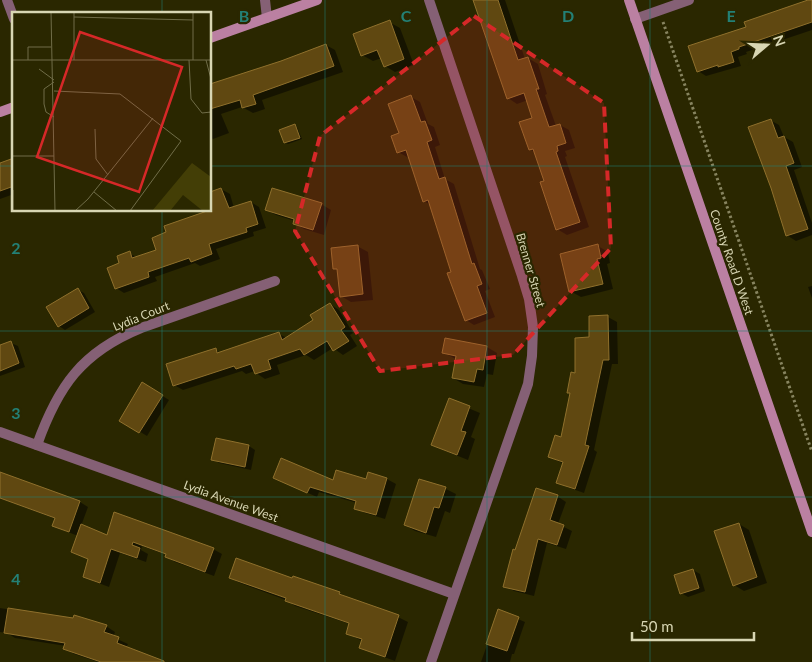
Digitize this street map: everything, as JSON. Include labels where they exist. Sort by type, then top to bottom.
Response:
[{"type":"main road","points":[[211,38],[317,0]]},
{"type":"main road","name":"County Road D West","points":[[628,0],[812,532]]},
{"type":"main road","points":[[0,112],[12,108]]},
{"type":"street","points":[[7,0],[12,14]]},
{"type":"street","points":[[265,0],[267,18]]},
{"type":"street","name":"Brenner Street","points":[[429,0],[522,276],[529,299],[533,327],[532,356],[522,403],[431,662]]},
{"type":"street","points":[[635,19],[689,0]]},
{"type":"street","name":"Lydia Court","points":[[37,445],[53,403],[65,385],[82,364],[103,347],[125,334],[275,281]]},
{"type":"street","name":"Lydia Avenue West","points":[[0,432],[454,594]]},
{"type":"path","points":[[665,25],[812,452]]},
{"type":"highlighted area","points":[[474,16],[604,103],[611,248],[513,355],[380,371],[295,231],[320,136]]},
{"type":"building","points":[[473,0],[498,0],[518,60],[528,57],[539,89],[536,89],[549,127],[560,124],[566,143],[557,146],[558,151],[556,152],[580,222],[556,230],[540,182],[544,181],[533,149],[529,150],[519,122],[532,118],[524,93],[507,99]]},
{"type":"building","points":[[812,0],[812,22],[739,47],[739,49],[731,52],[734,62],[697,72],[688,46],[746,27],[744,22]]},
{"type":"building","points":[[390,20],[404,59],[384,67],[377,50],[361,56],[353,34]]},
{"type":"building","points":[[326,44],[334,66],[253,95],[256,104],[242,108],[240,100],[211,109],[211,84]]},
{"type":"building","points":[[411,95],[421,122],[425,121],[432,140],[427,142],[439,179],[445,177],[472,264],[474,263],[482,284],[477,286],[487,313],[465,321],[447,273],[451,272],[428,200],[423,202],[406,150],[397,153],[391,136],[399,133],[388,104]]},
{"type":"building","points":[[771,119],[778,138],[784,136],[794,163],[786,166],[808,229],[786,236],[771,188],[748,127]]},
{"type":"building","points":[[295,124],[300,138],[284,143],[279,130]]},
{"type":"building","points":[[12,159],[12,187],[0,191],[0,163]]},
{"type":"building","points":[[221,188],[229,208],[251,201],[258,224],[246,228],[247,232],[209,244],[212,254],[191,262],[189,258],[148,272],[149,277],[115,289],[107,268],[119,263],[117,256],[130,251],[132,258],[156,250],[152,238],[166,232],[164,226],[211,211],[211,192]]},
{"type":"building","points":[[272,188],[322,203],[313,230],[293,224],[294,219],[265,210]]},
{"type":"building","points":[[598,244],[601,258],[597,259],[603,284],[569,292],[560,254]]},
{"type":"building","points":[[358,245],[363,294],[340,297],[337,269],[333,269],[331,248]]},
{"type":"building","points":[[78,288],[89,308],[58,327],[46,307]]},
{"type":"building","points":[[330,303],[345,327],[341,330],[349,341],[333,351],[327,341],[304,355],[300,349],[268,360],[271,369],[255,374],[251,364],[236,369],[234,366],[173,386],[166,364],[216,348],[217,353],[279,332],[282,340],[313,320],[310,315]]},
{"type":"building","points":[[608,315],[609,360],[603,360],[585,445],[589,446],[575,489],[556,483],[563,462],[548,457],[555,435],[561,437],[570,393],[567,393],[571,372],[575,373],[575,338],[589,337],[589,316]]},
{"type":"building","points":[[445,338],[487,346],[483,370],[477,369],[474,382],[452,378],[456,356],[442,353]]},
{"type":"building","points":[[11,341],[19,363],[0,371],[0,345]]},
{"type":"building","points":[[142,382],[163,395],[139,433],[119,421]]},
{"type":"building","points":[[449,398],[470,406],[461,431],[466,432],[457,455],[431,445]]},
{"type":"building","points":[[216,438],[249,445],[245,467],[211,460]]},
{"type":"building","points":[[281,458],[333,480],[336,470],[366,479],[368,472],[387,478],[376,515],[354,509],[356,501],[310,487],[307,493],[273,478]]},
{"type":"building","points":[[0,472],[80,501],[69,532],[52,526],[55,518],[0,498]]},
{"type":"building","points":[[419,479],[446,487],[439,508],[434,507],[426,533],[404,525]]},
{"type":"building","points":[[536,488],[558,495],[550,520],[564,525],[557,545],[538,539],[525,592],[503,587],[513,549],[515,550]]},
{"type":"building","points":[[114,512],[214,548],[205,572],[165,557],[166,554],[133,542],[132,545],[140,548],[137,558],[111,549],[100,583],[83,577],[88,559],[71,552],[81,524],[107,535]]},
{"type":"building","points":[[739,523],[757,577],[733,586],[714,531]]},
{"type":"building","points":[[236,558],[292,578],[293,576],[340,592],[339,594],[399,615],[385,657],[359,648],[362,639],[346,634],[349,623],[285,601],[286,598],[229,578]]},
{"type":"building","points":[[693,569],[699,588],[680,594],[674,575]]},
{"type":"building","points":[[8,608],[73,618],[74,615],[107,625],[104,632],[119,637],[117,643],[164,662],[101,662],[63,649],[65,643],[4,633]]},
{"type":"building","points":[[498,609],[519,617],[507,651],[486,644]]}]
